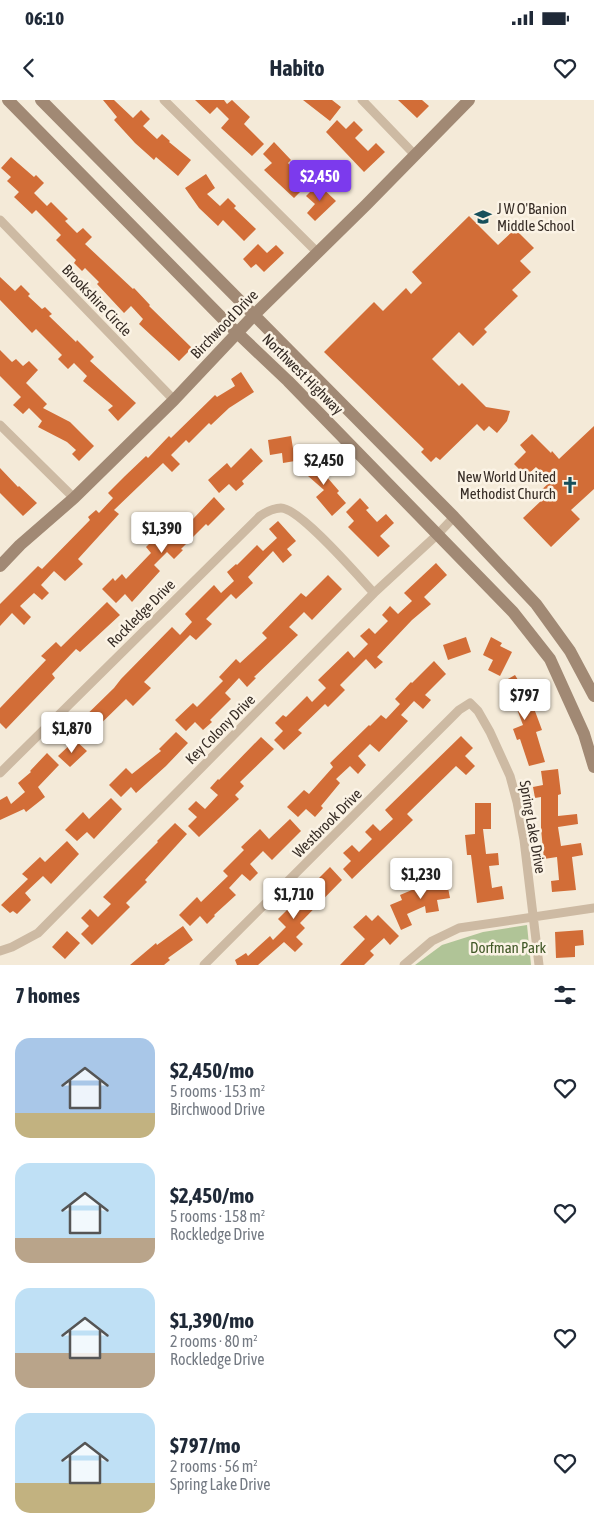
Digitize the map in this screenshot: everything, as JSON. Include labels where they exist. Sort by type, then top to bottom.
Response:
[{"type":"main road","name":"Northwest Highway","points":[[8,100],[238,333],[288,381],[513,612],[550,660],[584,734],[594,767]]},
{"type":"main road","name":"Northwest Highway","points":[[41,100],[454,516],[536,604],[570,651],[594,696]]},
{"type":"main road","name":"Birchwood Drive","points":[[0,566],[20,545],[74,498],[174,400],[254,315],[469,100]]},
{"type":"street","points":[[164,100],[317,252]]},
{"type":"street","points":[[362,100],[414,154]]},
{"type":"street","name":"Brookshire Circle","points":[[0,220],[174,400]]},
{"type":"street","points":[[0,425],[74,498]]},
{"type":"street","name":"Rockledge Drive","points":[[0,773],[260,516],[271,510],[282,508],[296,514],[327,543],[374,593]]},
{"type":"street","name":"Key Colony Drive","points":[[0,951],[38,934],[374,593],[438,534],[454,516]]},
{"type":"street","name":"Spring Lake Drive","points":[[470,703],[478,711],[490,732],[510,776],[517,802],[524,840],[539,965]]},
{"type":"street","name":"Westbrook Drive","points":[[204,965],[459,710],[470,703]]},
{"type":"street","points":[[404,965],[432,941],[459,928],[594,908]]},
{"type":"green space","name":"Dorfman Park","points":[[527,925],[531,965],[415,965],[442,945],[483,932]]},
{"type":"building","points":[[103,100],[114,100],[133,118],[141,110],[150,119],[143,126],[157,139],[162,134],[191,160],[178,176],[156,157],[154,160],[135,143],[114,120],[117,117]]},
{"type":"building","points":[[195,100],[224,100],[227,104],[232,100],[250,117],[244,124],[264,144],[252,156],[221,128],[229,119],[217,107],[210,114]]},
{"type":"building","points":[[303,100],[332,100],[341,107],[330,121]]},
{"type":"building","points":[[398,100],[422,100],[429,106],[417,118]]},
{"type":"building","points":[[337,120],[346,129],[354,121],[363,130],[355,138],[368,151],[376,143],[385,152],[364,172],[326,132]]},
{"type":"building","points":[[274,142],[291,160],[288,163],[298,174],[296,176],[306,186],[294,198],[264,170],[272,163],[263,154]]},
{"type":"building","points":[[11,157],[44,183],[34,193],[47,206],[51,202],[68,219],[65,221],[77,233],[83,228],[92,237],[85,244],[134,288],[149,306],[192,348],[179,361],[139,324],[143,319],[131,306],[124,313],[85,268],[82,271],[74,263],[76,260],[56,240],[61,235],[36,210],[32,214],[14,197],[19,192],[7,181],[11,177],[1,168]]},
{"type":"building","points":[[206,174],[215,188],[207,194],[220,206],[228,198],[236,206],[234,208],[256,229],[244,241],[223,220],[218,226],[199,208],[185,188]]},
{"type":"building","points":[[318,184],[336,201],[315,221],[307,213],[315,204],[306,196]]},
{"type":"building","points":[[469,216],[498,245],[515,229],[534,248],[520,261],[531,272],[512,290],[518,296],[484,329],[487,332],[473,346],[459,332],[432,359],[459,386],[462,383],[486,407],[510,411],[507,421],[497,433],[489,426],[484,431],[477,424],[440,460],[436,457],[431,462],[421,452],[424,449],[324,352],[374,302],[383,311],[406,288],[411,294],[422,283],[412,272]]},
{"type":"building","points":[[258,244],[267,253],[276,245],[284,253],[264,272],[256,264],[251,268],[243,259]]},
{"type":"building","points":[[0,277],[15,291],[21,285],[30,294],[28,296],[42,309],[45,307],[52,314],[49,316],[94,357],[90,361],[136,403],[118,421],[108,410],[113,406],[83,381],[87,376],[74,363],[68,369],[58,359],[62,355],[36,329],[32,333],[0,300]]},
{"type":"building","points":[[0,350],[12,362],[16,359],[23,366],[29,361],[38,370],[26,383],[47,404],[43,408],[70,422],[94,446],[79,461],[72,454],[76,450],[67,442],[38,427],[42,421],[29,408],[23,414],[13,405],[21,397],[0,376]]},
{"type":"building","points":[[241,372],[254,392],[229,408],[211,425],[209,423],[189,443],[186,440],[171,455],[180,464],[172,472],[163,463],[114,510],[119,514],[78,559],[83,564],[65,581],[54,571],[41,585],[49,593],[42,600],[34,593],[20,606],[31,617],[24,625],[12,613],[0,626],[0,604],[38,566],[42,569],[90,520],[88,517],[96,510],[99,513],[113,498],[108,493],[146,456],[148,458],[169,436],[171,438],[215,395],[217,397],[235,386],[231,379]]},
{"type":"building","name":"New World United Methodist Church","points":[[594,426],[594,489],[571,510],[580,519],[551,547],[523,518],[543,499],[538,493],[550,482],[536,467],[526,476],[514,464],[526,452],[520,445],[532,434],[559,459]]},
{"type":"building","points":[[291,436],[295,461],[283,463],[282,453],[270,455],[268,440]]},
{"type":"building","points":[[251,448],[263,461],[242,481],[244,484],[236,491],[229,484],[219,493],[208,480],[227,463],[231,468]]},
{"type":"building","points":[[310,456],[329,472],[326,476],[339,491],[337,493],[346,503],[332,516],[316,497],[324,490],[300,469]]},
{"type":"building","points":[[0,468],[37,503],[23,516],[0,493]]},
{"type":"building","points":[[214,497],[225,509],[208,526],[206,524],[181,549],[183,550],[174,559],[167,552],[154,565],[160,571],[132,602],[125,594],[116,603],[102,589],[113,578],[115,581],[122,574],[126,579],[151,553],[146,547],[163,530],[169,536],[190,517],[193,519]]},
{"type":"building","points":[[360,498],[369,508],[366,510],[377,522],[386,514],[394,523],[380,536],[390,546],[378,557],[348,527],[354,521],[346,512]]},
{"type":"building","points":[[278,521],[296,541],[287,549],[292,555],[283,563],[273,551],[248,577],[253,583],[236,599],[231,594],[206,619],[212,624],[196,640],[190,635],[144,682],[151,688],[133,706],[126,699],[84,740],[72,729],[172,627],[180,635],[192,622],[185,614],[214,585],[221,593],[234,581],[227,572],[257,545],[263,551],[277,538],[269,529]]},
{"type":"building","points":[[436,563],[447,575],[424,597],[431,604],[412,620],[377,657],[383,662],[375,669],[366,659],[340,685],[345,690],[328,707],[325,704],[298,730],[302,733],[284,750],[274,740],[283,731],[275,723],[283,715],[286,717],[307,696],[312,702],[326,688],[318,680],[348,651],[354,658],[368,644],[360,636],[369,628],[375,634],[388,621],[382,615],[390,606],[398,614],[412,601],[404,593]]},
{"type":"building","points":[[328,575],[342,589],[312,620],[304,612],[289,627],[298,635],[254,677],[256,678],[247,687],[239,678],[225,693],[231,699],[210,720],[212,722],[203,730],[195,722],[186,731],[175,720],[193,703],[197,707],[223,681],[219,677],[236,659],[240,663],[267,638],[262,633],[301,593],[306,597]]},
{"type":"building","points":[[107,602],[120,615],[80,652],[76,649],[52,674],[55,678],[6,729],[0,723],[0,708],[46,660],[41,656],[56,642],[61,647]]},
{"type":"building","points":[[466,637],[471,652],[448,660],[443,645]]},
{"type":"building","points":[[491,637],[502,643],[500,646],[512,652],[500,676],[488,670],[493,660],[483,655]]},
{"type":"building","points":[[434,661],[446,674],[425,695],[431,700],[423,709],[414,701],[401,715],[408,721],[379,752],[370,744],[358,756],[366,765],[358,774],[350,766],[336,779],[340,783],[321,806],[323,808],[315,817],[306,809],[298,817],[287,807],[304,790],[309,794],[333,767],[330,763],[369,725],[381,715],[386,719],[400,704],[395,699]]},
{"type":"building","points":[[515,675],[532,703],[542,730],[536,732],[545,762],[529,766],[520,739],[517,740],[513,729],[523,725],[515,704],[513,705],[501,683]]},
{"type":"building","points":[[176,732],[188,743],[136,793],[131,787],[121,797],[109,785],[126,768],[132,774],[161,751],[159,749]]},
{"type":"building","points":[[461,736],[473,748],[465,756],[475,766],[466,775],[456,766],[407,814],[413,820],[352,879],[343,869],[351,861],[343,853],[352,845],[359,852],[372,839],[365,832],[373,824],[380,831],[393,819],[385,810]]},
{"type":"building","points":[[261,737],[274,749],[240,782],[244,786],[235,795],[239,799],[199,837],[188,826],[197,817],[188,809],[196,801],[205,809],[218,795],[210,788]]},
{"type":"building","points":[[75,740],[87,751],[70,767],[58,756]]},
{"type":"building","points":[[47,753],[59,765],[38,787],[45,797],[26,812],[24,809],[0,820],[0,800],[7,796],[11,804],[25,792],[18,783],[31,772]]},
{"type":"building","points":[[558,769],[561,794],[558,795],[558,816],[577,814],[578,824],[558,827],[561,846],[581,843],[583,855],[572,857],[576,890],[552,892],[551,881],[559,880],[557,857],[544,859],[541,829],[541,797],[535,798],[533,787],[543,785],[541,771]]},
{"type":"building","points":[[111,798],[122,809],[94,839],[87,832],[77,841],[65,830],[83,812],[89,819]]},
{"type":"building","points":[[475,803],[491,803],[491,829],[483,829],[486,854],[498,853],[499,865],[489,866],[492,888],[502,886],[504,899],[477,903],[471,855],[467,855],[465,835],[475,834]]},
{"type":"building","points":[[290,819],[301,831],[272,860],[263,851],[250,864],[258,873],[250,881],[242,874],[229,888],[236,895],[207,924],[200,916],[190,926],[179,915],[197,897],[201,902],[228,876],[223,871],[244,850],[241,847],[260,829],[269,839]]},
{"type":"building","points":[[175,823],[187,834],[145,880],[147,882],[126,903],[130,907],[92,945],[81,934],[89,926],[81,918],[90,909],[98,917],[111,904],[103,897]]},
{"type":"building","points":[[67,841],[79,854],[51,884],[43,876],[25,893],[31,900],[17,914],[13,911],[10,913],[1,905],[28,879],[22,874],[40,857],[45,862]]},
{"type":"building","points":[[330,867],[342,880],[300,923],[305,928],[296,937],[303,944],[295,952],[284,942],[258,965],[237,965],[235,960],[246,953],[248,956],[270,936],[273,940],[286,927],[278,919]]},
{"type":"building","points":[[445,872],[450,898],[437,900],[439,911],[426,913],[425,906],[407,914],[412,925],[401,930],[390,905],[402,900],[400,895],[419,887],[432,885],[430,875]]},
{"type":"building","points":[[366,915],[372,921],[378,915],[399,936],[390,945],[384,938],[370,951],[374,955],[364,965],[340,965],[365,939],[353,927]]},
{"type":"building","points":[[183,926],[193,940],[168,958],[170,960],[164,965],[130,965],[156,943],[157,945]]},
{"type":"building","points":[[583,930],[584,945],[575,946],[575,957],[556,958],[555,932]]},
{"type":"building","points":[[67,931],[80,943],[65,959],[52,947]]},
{"type":"place","name":"J W O'Banion Middle School","points":[[483,217]]},
{"type":"place","name":"New World United Methodist Church","points":[[570,485]]}]
